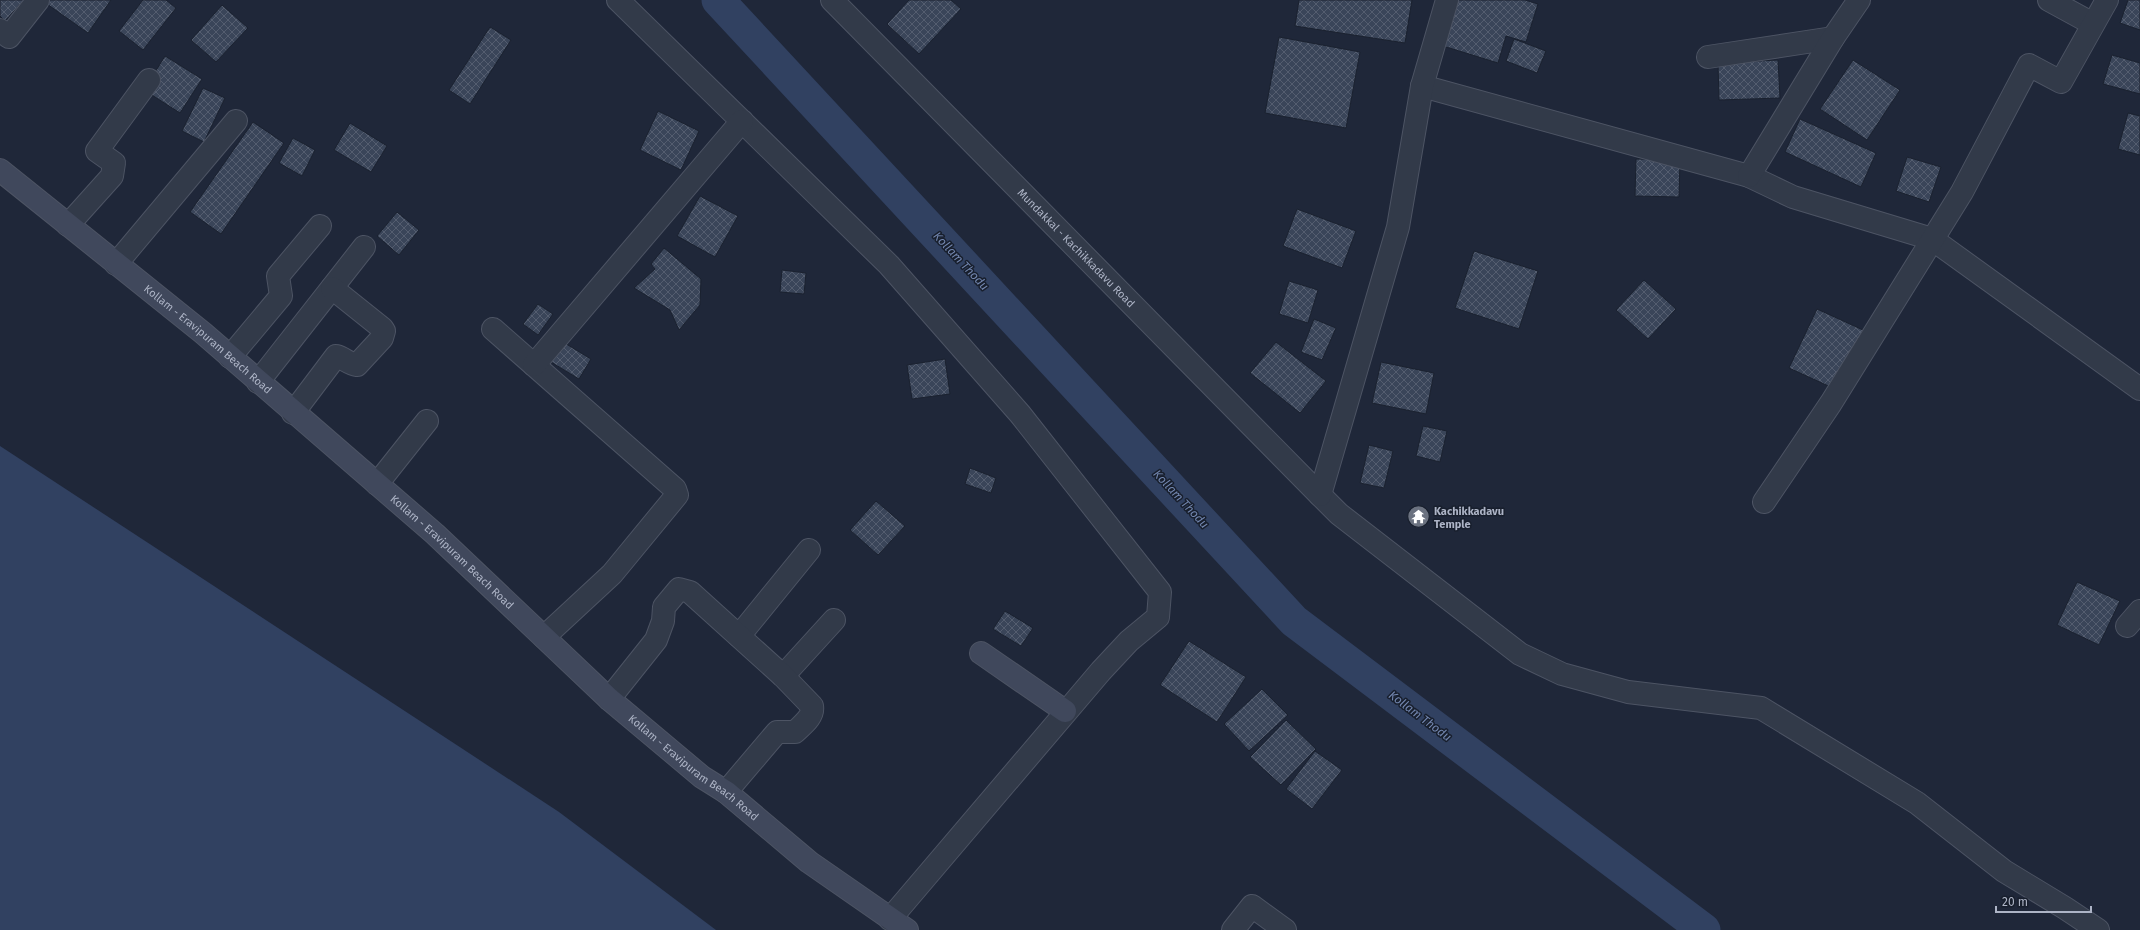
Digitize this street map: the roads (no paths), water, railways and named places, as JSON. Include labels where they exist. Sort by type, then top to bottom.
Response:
[{"type":"main road","name":"Kollam - Eravipuram Beach Road","points":[[0,170],[230,357],[293,413],[435,534],[609,699],[702,777],[726,792],[809,862],[899,925]]},
{"type":"main road","points":[[981,653],[1066,711]]},
{"type":"street","points":[[0,30],[9,37],[38,0]]},
{"type":"street","points":[[618,0],[889,265],[1020,414],[1160,592],[1158,618],[1129,641],[1066,711],[899,925]]},
{"type":"street","name":"Mundakkal - Kachikkadavu Road","points":[[832,0],[1339,514],[1520,654],[1562,674],[1628,692],[1761,708],[1917,803],[2004,871],[2098,930]]},
{"type":"street","points":[[1320,495],[1398,227],[1422,86],[1446,0]]},
{"type":"street","points":[[1749,176],[1833,38],[1859,0]]},
{"type":"street","points":[[2049,0],[2093,24]]},
{"type":"street","points":[[1764,502],[1831,403],[1977,166],[2029,65],[2061,82],[2106,0]]},
{"type":"street","points":[[1708,57],[1833,38]]},
{"type":"street","points":[[68,225],[112,176],[114,164],[97,151],[149,80]]},
{"type":"street","points":[[1422,86],[1749,176],[1793,197],[1932,239],[2140,389]]},
{"type":"street","points":[[116,264],[236,121]]},
{"type":"street","points":[[534,365],[742,121]]},
{"type":"street","points":[[230,357],[281,296],[278,276],[320,226]]},
{"type":"street","points":[[258,382],[364,247]]},
{"type":"street","points":[[293,413],[336,356],[342,357],[352,365],[357,365],[382,338],[384,332],[382,328],[332,288]]},
{"type":"street","points":[[493,329],[675,489],[677,495],[612,574],[544,637]]},
{"type":"street","points":[[377,484],[427,421]]},
{"type":"street","points":[[739,636],[809,550]]},
{"type":"street","points":[[609,699],[656,640],[663,621],[664,607],[679,589],[690,592],[783,676],[812,706],[813,711],[795,732],[777,732],[726,792]]},
{"type":"street","points":[[783,676],[834,620]]},
{"type":"street","points":[[1232,930],[1252,906],[1285,930]]},
{"type":"water","points":[[0,446],[559,812],[716,930],[0,930]]},
{"type":"waterway","name":"Kollam Thodu","points":[[718,0],[1294,621],[1704,930]]},
{"type":"place","name":"Kachikkadavu Temple","points":[[1419,517]]}]
